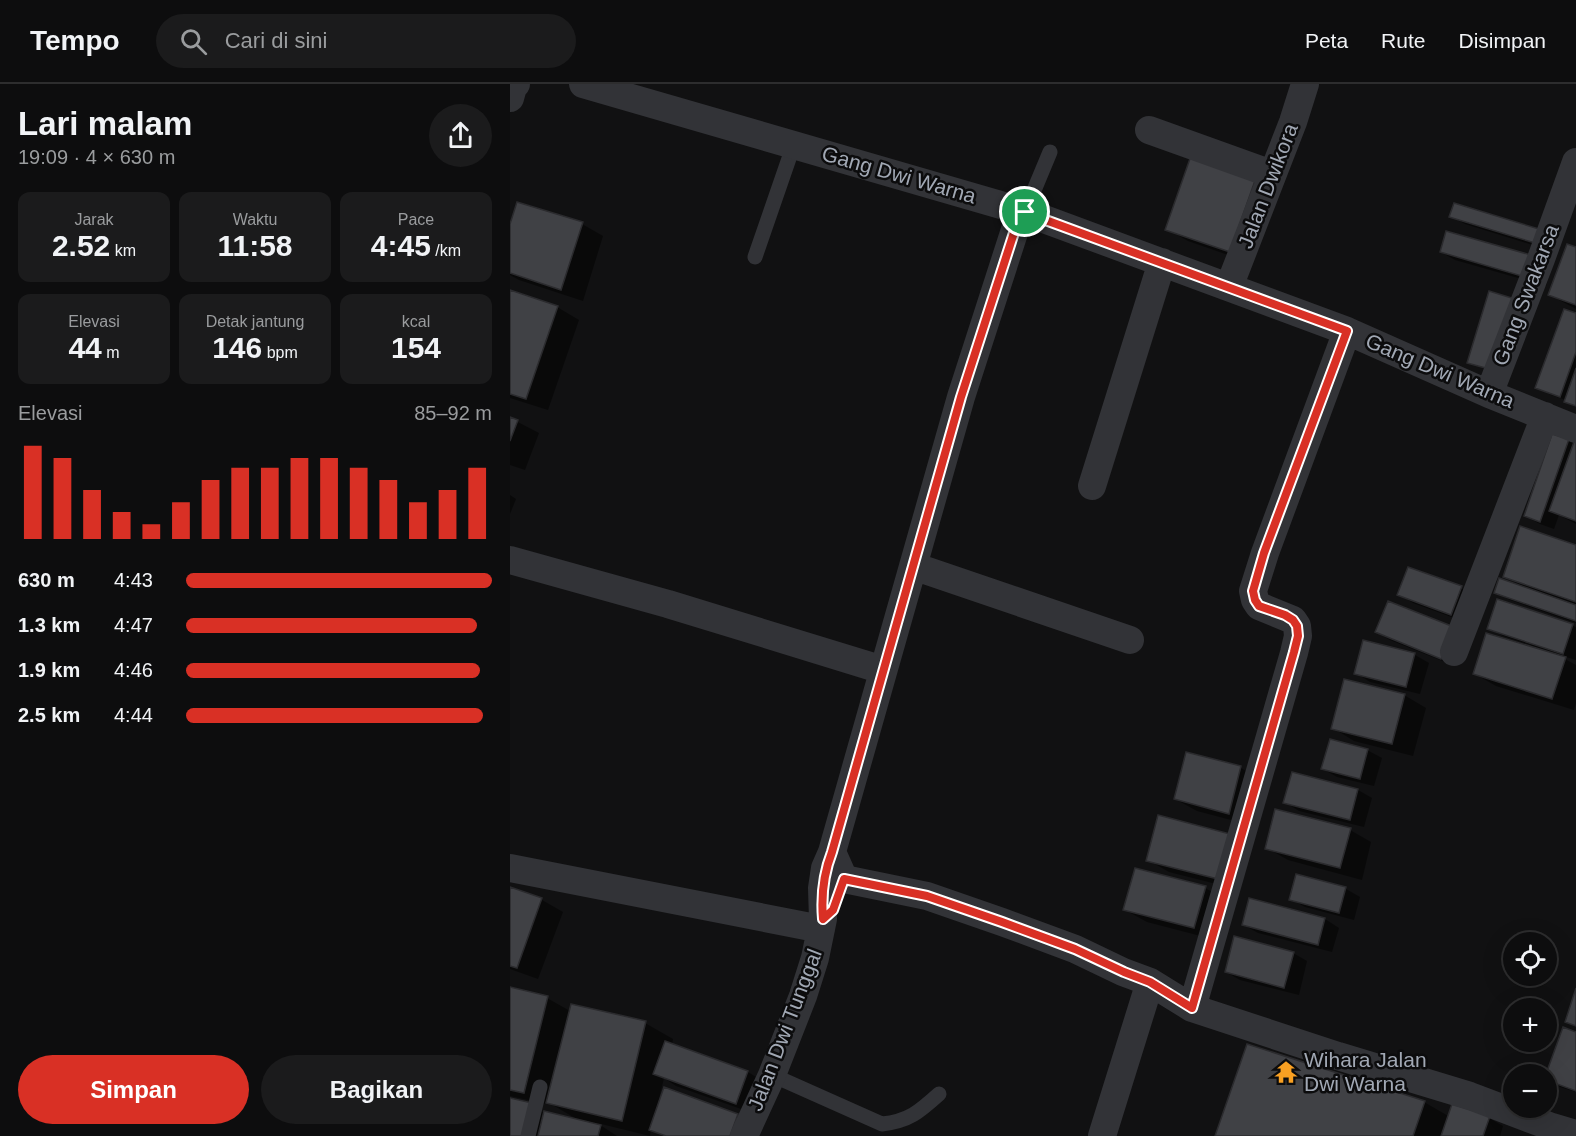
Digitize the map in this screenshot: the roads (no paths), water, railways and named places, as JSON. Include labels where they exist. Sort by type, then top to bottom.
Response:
[{"type":"street","points":[[510,98],[516,84]]},
{"type":"street","name":"Gang Dwi Warna","points":[[583,84],[1023,212],[1347,331],[1489,394],[1576,429]]},
{"type":"street","name":"Jalan Dwikora","points":[[1229,287],[1305,84]]},
{"type":"street","points":[[1149,130],[1272,174]]},
{"type":"street","name":"Gang Swakarsa","points":[[1489,394],[1576,162]]},
{"type":"street","name":"Jalan Dwi Tunggal","points":[[744,1136],[772,1075],[803,996],[815,958],[822,924],[822,888],[825,868],[832,852],[961,397],[1023,212]]},
{"type":"street","points":[[1092,486],[1162,262]]},
{"type":"street","points":[[1192,1008],[1298,636],[1297,626],[1293,620],[1259,606],[1253,591],[1264,553],[1347,331]]},
{"type":"street","points":[[1454,652],[1545,416]]},
{"type":"street","points":[[510,560],[668,604],[883,670]]},
{"type":"street","points":[[913,566],[1130,640]]},
{"type":"street","points":[[510,868],[822,924],[833,910],[844,879],[832,852]]},
{"type":"street","points":[[844,879],[927,896],[1075,949],[1150,982],[1192,1008],[1470,1096],[1576,1134]]},
{"type":"street","points":[[1102,1136],[1150,982]]},
{"type":"lane","points":[[755,257],[794,144]]},
{"type":"lane","points":[[1023,212],[1050,152]]},
{"type":"lane","points":[[772,1075],[882,1124],[897,1122],[918,1112],[939,1094]]},
{"type":"lane","points":[[528,1136],[540,1087]]},
{"type":"place","name":"Wihara Jalan Dwi Warna","points":[[1286,1072]]}]
